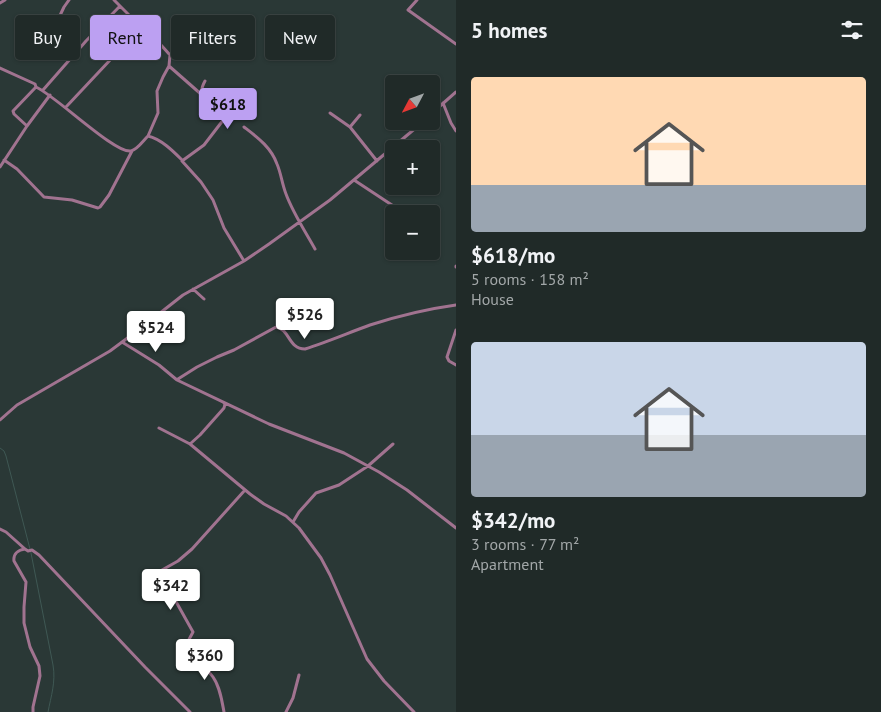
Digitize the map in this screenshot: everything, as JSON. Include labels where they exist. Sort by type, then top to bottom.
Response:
[{"type":"street","points":[[0,3],[5,0]]},
{"type":"street","points":[[61,15],[69,0]]},
{"type":"street","points":[[114,0],[129,15]]},
{"type":"street","points":[[417,0],[408,10],[456,44]]},
{"type":"street","points":[[80,47],[120,6]]},
{"type":"street","points":[[4,160],[21,173],[44,196],[100,207],[132,151],[148,136],[158,113],[158,87],[169,66],[170,57],[161,46]]},
{"type":"street","points":[[43,90],[69,60]]},
{"type":"street","points":[[66,107],[110,60]]},
{"type":"street","points":[[169,66],[222,111],[224,115],[224,119],[204,145],[182,161]]},
{"type":"street","points":[[0,68],[35,84],[36,87],[50,95],[115,146],[126,151],[132,151]]},
{"type":"street","points":[[202,95],[201,90],[205,81]]},
{"type":"street","points":[[27,126],[13,111],[36,87]]},
{"type":"street","points":[[440,106],[456,92]]},
{"type":"street","points":[[0,167],[50,95]]},
{"type":"street","points":[[443,103],[456,131]]},
{"type":"street","points":[[330,112],[350,127],[377,161]]},
{"type":"street","points":[[350,127],[360,115]]},
{"type":"street","points":[[244,127],[265,143],[274,156],[286,194],[299,222],[315,249]]},
{"type":"street","points":[[0,420],[17,405],[110,351],[183,295],[244,261],[269,244],[330,200],[413,130]]},
{"type":"street","points":[[148,136],[153,137],[175,153],[201,182],[213,200],[224,228],[244,261]]},
{"type":"street","points":[[354,180],[392,205]]},
{"type":"street","points":[[194,288],[204,299]]},
{"type":"street","points":[[177,380],[197,367],[234,350],[276,326],[282,328],[295,347],[305,349],[329,342],[371,325],[456,304]]},
{"type":"street","points":[[456,330],[447,357],[449,361],[456,365]]},
{"type":"street","points":[[122,342],[159,365],[177,380],[269,424],[344,453],[379,472],[407,490],[456,528]]},
{"type":"street","points":[[190,444],[200,436],[224,408],[224,403]]},
{"type":"street","points":[[159,428],[190,444],[245,490],[264,504],[286,516],[299,528],[321,558],[330,575],[366,659],[414,712]]},
{"type":"street","points":[[293,522],[299,512],[316,494],[339,485],[368,466],[393,444]]},
{"type":"street","points":[[224,712],[215,680],[186,652],[186,645],[193,632],[160,573],[192,549],[245,490]]},
{"type":"street","points":[[0,529],[28,550],[39,555],[190,712]]},
{"type":"street","points":[[28,550],[15,554],[13,557],[26,582],[24,623],[40,676],[33,712]]},
{"type":"street","points":[[286,712],[293,698],[299,675]]},
{"type":"waterway","points":[[0,448],[6,456],[31,553],[53,665],[54,683],[48,712]]}]
